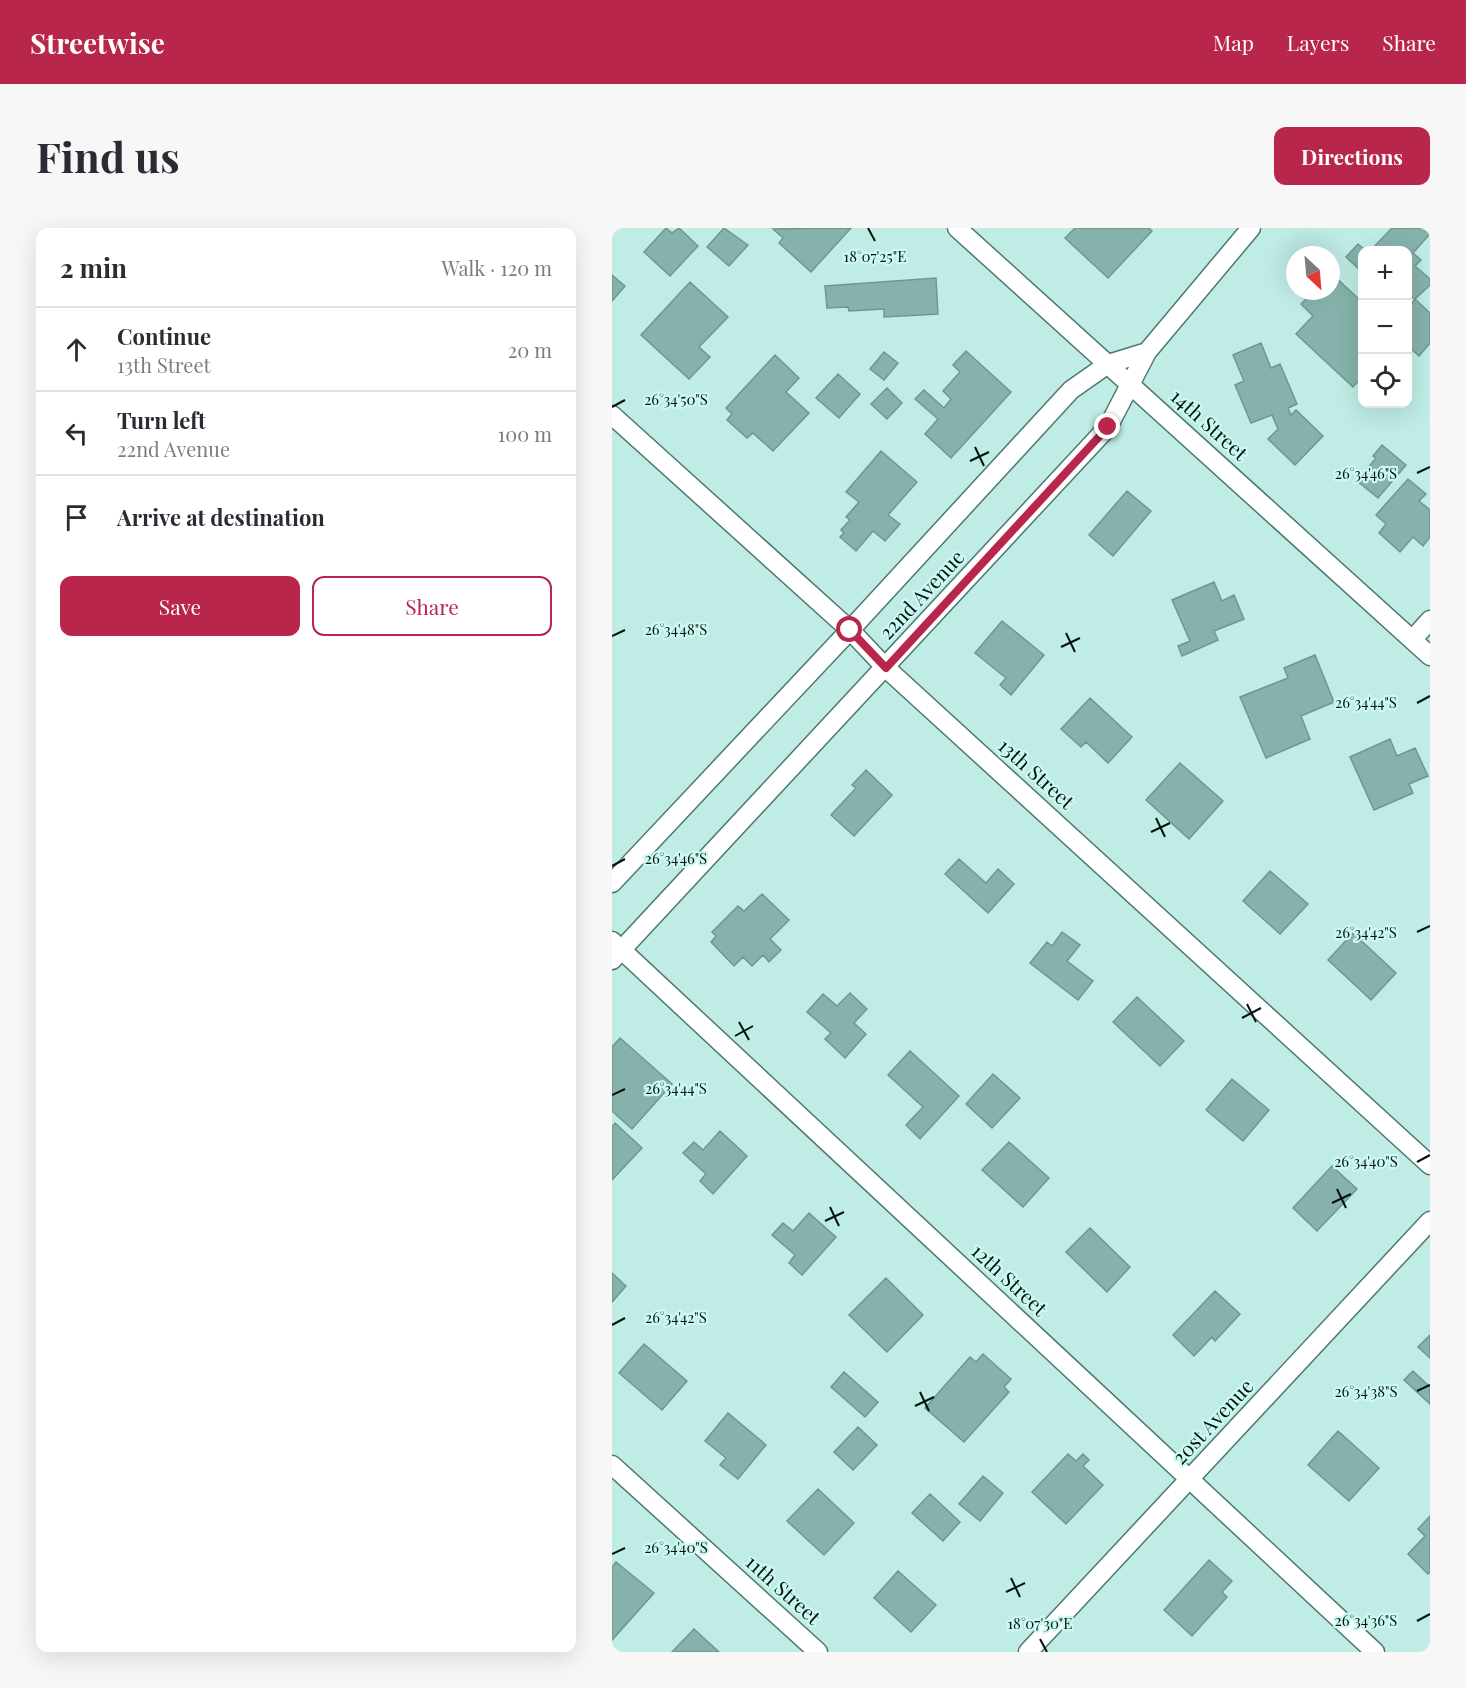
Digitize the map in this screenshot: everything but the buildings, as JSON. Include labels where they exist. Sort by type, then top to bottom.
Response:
[{"type":"street","name":"14th Street","points":[[957,228],[1430,656]]},
{"type":"street","name":"22nd Avenue","points":[[615,950],[886,668],[1108,427],[1147,351],[1251,228]]},
{"type":"street","name":"22nd Avenue","points":[[612,883],[1071,390],[1108,364],[1147,351]]},
{"type":"street","name":"13th Street","points":[[612,415],[850,630],[886,668],[1430,1165]]},
{"type":"street","points":[[1413,639],[1430,620]]},
{"type":"street","name":"12th Street","points":[[615,950],[1375,1652]]},
{"type":"street","name":"20st Avenue","points":[[1028,1652],[1190,1481],[1430,1221]]},
{"type":"street","name":"11th Street","points":[[612,1465],[818,1652]]},
{"type":"route","points":[[850,630],[886,668],[1108,427]]}]
